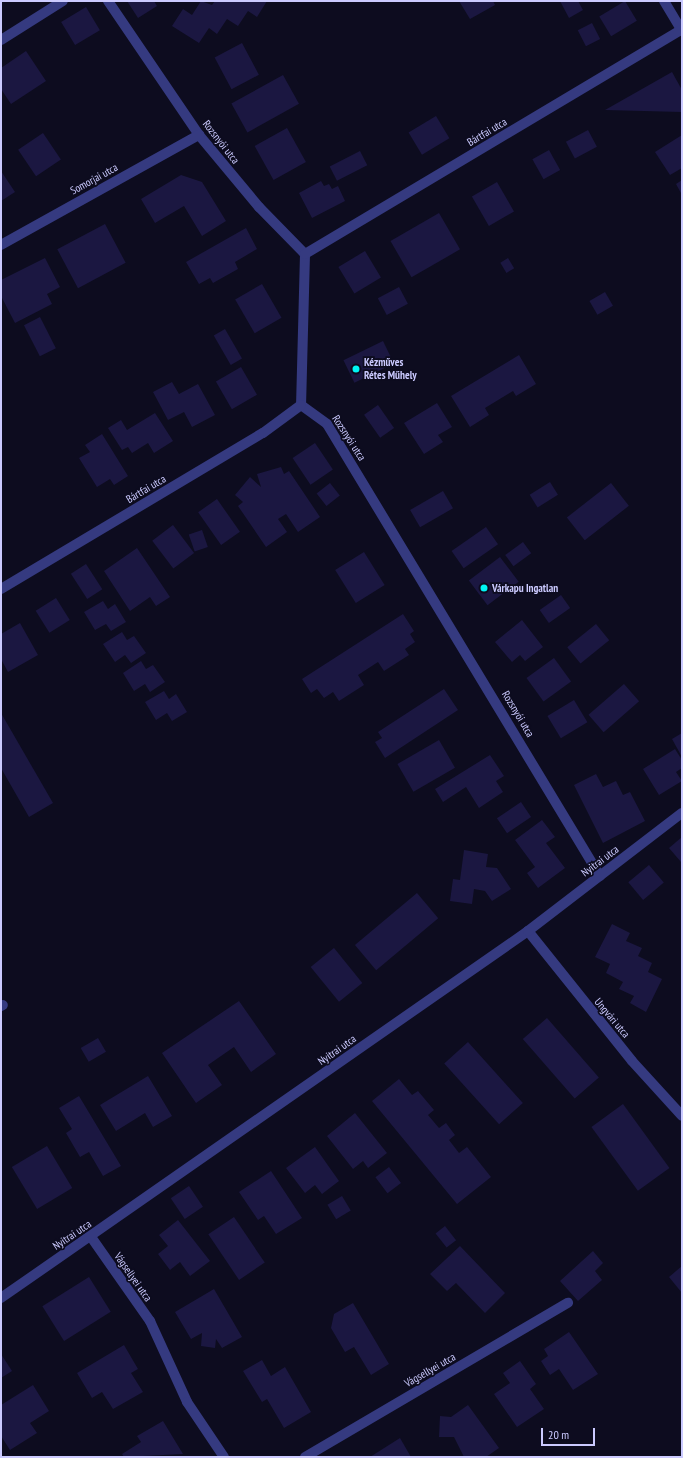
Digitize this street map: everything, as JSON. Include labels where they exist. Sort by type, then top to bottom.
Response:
[{"type":"street","points":[[1,40],[63,1]]},
{"type":"street","name":"Rozsnyói utca","points":[[108,1],[199,135],[259,207],[305,254]]},
{"type":"street","points":[[664,1],[682,31]]},
{"type":"street","name":"Bártfai utca","points":[[305,254],[682,31]]},
{"type":"street","name":"Somorjai utca","points":[[1,245],[199,135]]},
{"type":"street","points":[[301,405],[305,254]]},
{"type":"street","name":"Rozsnyói utca","points":[[301,405],[327,424],[600,876]]},
{"type":"street","name":"Bártfai utca","points":[[1,589],[263,433],[301,405]]},
{"type":"street","name":"Nyitrai utca","points":[[1,1298],[91,1237],[528,932],[682,813]]},
{"type":"street","name":"Ungvári utca","points":[[528,932],[680,1111]]},
{"type":"street","name":"Vágsellyei utca","points":[[91,1237],[150,1321],[187,1402],[224,1457]]},
{"type":"street","name":"Vágsellyei utca","points":[[305,1457],[568,1303]]},
{"type":"building","points":[[127,1],[154,1],[157,6],[138,18]]},
{"type":"building","points":[[201,1],[212,5],[215,1],[267,1],[257,17],[248,11],[238,26],[227,19],[217,34],[209,28],[199,43],[172,26],[183,9],[192,15]]},
{"type":"building","points":[[459,1],[493,1],[495,5],[470,19]]},
{"type":"building","points":[[560,1],[578,1],[583,10],[569,18]]},
{"type":"building","points":[[625,1],[637,21],[611,36],[599,16]]},
{"type":"building","points":[[86,7],[100,30],[75,45],[61,22]]},
{"type":"building","points":[[592,23],[600,39],[586,46],[578,30]]},
{"type":"building","points":[[242,43],[259,75],[232,89],[215,58]]},
{"type":"building","points":[[26,51],[46,81],[11,104],[1,89],[1,68]]},
{"type":"building","points":[[672,72],[682,90],[682,112],[605,110]]},
{"type":"building","points":[[283,75],[299,104],[247,132],[231,104]]},
{"type":"building","points":[[436,116],[449,138],[422,155],[409,132]]},
{"type":"building","points":[[287,128],[306,162],[274,180],[255,146]]},
{"type":"building","points":[[588,130],[597,147],[575,159],[566,142]]},
{"type":"building","points":[[43,133],[61,160],[36,176],[18,150]]},
{"type":"building","points":[[682,135],[682,168],[670,175],[655,152]]},
{"type":"building","points":[[549,150],[560,170],[544,179],[532,159]]},
{"type":"building","points":[[360,151],[367,165],[337,181],[330,166]]},
{"type":"building","points":[[1,171],[15,192],[1,201]]},
{"type":"building","points":[[181,175],[202,182],[226,221],[202,236],[184,206],[155,223],[141,199]]},
{"type":"building","points":[[682,180],[682,195],[676,184]]},
{"type":"building","points":[[321,181],[324,186],[329,184],[332,189],[338,186],[345,201],[312,218],[299,193]]},
{"type":"building","points":[[497,182],[514,211],[489,226],[472,197]]},
{"type":"building","points":[[439,213],[460,249],[412,277],[391,241]]},
{"type":"building","points":[[105,224],[126,263],[78,288],[57,249]]},
{"type":"building","points":[[246,228],[257,249],[235,262],[238,269],[213,283],[210,278],[199,284],[186,262]]},
{"type":"building","points":[[365,251],[381,278],[354,294],[338,267]]},
{"type":"building","points":[[45,258],[60,287],[47,294],[52,304],[15,323],[1,296],[1,280]]},
{"type":"building","points":[[508,258],[514,268],[506,273],[500,263]]},
{"type":"building","points":[[262,284],[282,318],[255,333],[235,300]]},
{"type":"building","points":[[399,287],[408,304],[387,315],[378,298]]},
{"type":"building","points":[[605,292],[613,306],[597,315],[589,301]]},
{"type":"building","points":[[40,317],[56,348],[40,356],[24,325]]},
{"type":"building","points":[[225,329],[242,358],[231,365],[214,336]]},
{"type":"building","points":[[383,341],[394,363],[354,383],[343,360]]},
{"type":"building","points":[[519,355],[536,384],[516,396],[513,391],[485,408],[489,415],[470,427],[451,396]]},
{"type":"building","points":[[241,367],[257,395],[232,409],[216,382]]},
{"type":"building","points":[[172,382],[179,394],[198,384],[215,415],[192,427],[184,412],[168,420],[153,392]]},
{"type":"building","points":[[437,403],[452,427],[438,435],[443,442],[424,454],[404,423]]},
{"type":"building","points":[[378,405],[394,428],[380,438],[364,415]]},
{"type":"building","points":[[155,413],[173,441],[154,453],[148,443],[132,453],[128,447],[122,450],[108,428],[121,420],[127,430]]},
{"type":"building","points":[[102,434],[128,476],[114,485],[110,479],[97,487],[79,458],[90,452],[85,445]]},
{"type":"building","points":[[315,443],[333,470],[311,485],[293,458]]},
{"type":"building","points":[[281,467],[284,474],[289,471],[320,517],[298,532],[286,514],[278,519],[287,532],[266,547],[238,506],[243,502],[235,495],[250,477],[261,487],[257,474]]},
{"type":"building","points":[[550,482],[558,495],[538,507],[530,495]]},
{"type":"building","points":[[330,483],[340,496],[326,506],[317,493]]},
{"type":"building","points":[[611,483],[629,506],[585,540],[567,517]]},
{"type":"building","points":[[443,491],[453,508],[420,527],[410,510]]},
{"type":"building","points":[[217,499],[240,532],[221,545],[198,512]]},
{"type":"building","points":[[173,525],[194,553],[173,569],[152,541]]},
{"type":"building","points":[[486,527],[498,544],[464,568],[452,551]]},
{"type":"building","points":[[202,530],[208,547],[195,552],[189,535]]},
{"type":"building","points":[[523,542],[531,553],[513,566],[505,555]]},
{"type":"building","points":[[137,548],[170,597],[156,606],[150,597],[130,611],[104,571]]},
{"type":"building","points":[[364,552],[385,585],[356,603],[335,570]]},
{"type":"building","points":[[500,557],[519,582],[488,605],[469,580]]},
{"type":"building","points":[[86,564],[102,589],[87,599],[71,574]]},
{"type":"building","points":[[561,595],[570,608],[549,623],[540,610]]},
{"type":"building","points":[[56,598],[70,620],[49,633],[36,611]]},
{"type":"building","points":[[103,601],[108,609],[115,604],[126,622],[111,631],[106,624],[95,630],[84,612]]},
{"type":"building","points":[[403,614],[414,631],[410,634],[415,642],[405,649],[409,655],[384,671],[378,662],[358,675],[364,685],[339,701],[333,692],[324,698],[317,689],[311,693],[302,679]]},
{"type":"building","points":[[522,620],[543,647],[525,661],[520,655],[512,662],[495,642]]},
{"type":"building","points":[[20,623],[38,655],[8,672],[1,659],[1,634]]},
{"type":"building","points":[[596,624],[609,640],[580,664],[567,647]]},
{"type":"building","points":[[122,632],[127,640],[134,636],[146,653],[131,663],[125,655],[115,662],[103,644]]},
{"type":"building","points":[[554,658],[571,681],[544,701],[526,678]]},
{"type":"building","points":[[141,661],[146,669],[153,665],[165,682],[150,692],[145,684],[134,691],[123,673]]},
{"type":"building","points":[[624,684],[639,701],[604,732],[589,715]]},
{"type":"building","points":[[444,689],[458,710],[385,758],[375,742],[382,738],[378,732]]},
{"type":"building","points":[[164,691],[169,699],[176,694],[187,712],[172,721],[167,713],[156,720],[145,702]]},
{"type":"building","points":[[574,700],[587,722],[561,738],[547,716]]},
{"type":"building","points":[[1,713],[53,803],[29,817],[1,768]]},
{"type":"building","points":[[682,733],[682,757],[672,739]]},
{"type":"building","points":[[439,740],[455,768],[413,792],[397,764]]},
{"type":"building","points":[[675,749],[682,760],[682,768],[676,772],[682,781],[659,795],[643,769]]},
{"type":"building","points":[[490,755],[504,776],[496,781],[503,792],[479,808],[466,787],[443,802],[435,789]]},
{"type":"building","points":[[596,774],[603,787],[616,781],[623,795],[630,792],[645,821],[603,843],[574,785]]},
{"type":"building","points":[[521,802],[531,817],[507,833],[497,818]]},
{"type":"building","points":[[542,820],[555,837],[546,843],[565,868],[538,888],[527,873],[535,867],[515,840]]},
{"type":"building","points":[[682,837],[682,861],[681,862],[669,848]]},
{"type":"building","points":[[464,850],[488,854],[486,867],[497,868],[511,889],[492,901],[485,891],[474,889],[472,904],[450,901],[453,879],[460,880]]},
{"type":"building","points":[[649,865],[664,883],[643,900],[628,882]]},
{"type":"building","points":[[417,893],[438,918],[376,970],[355,945]]},
{"type":"building","points":[[612,924],[630,933],[626,941],[642,948],[638,956],[652,963],[648,972],[662,979],[646,1012],[630,1003],[634,996],[619,989],[623,982],[606,973],[610,964],[595,957]]},
{"type":"building","points":[[334,948],[362,983],[339,1002],[311,967]]},
{"type":"building","points":[[239,1001],[276,1054],[251,1072],[234,1047],[208,1065],[222,1085],[196,1103],[162,1053]]},
{"type":"building","points":[[547,1018],[599,1078],[575,1099],[523,1039]]},
{"type":"building","points":[[98,1038],[106,1052],[89,1062],[81,1048]]},
{"type":"building","points":[[468,1042],[523,1103],[499,1124],[444,1063]]},
{"type":"building","points":[[148,1076],[172,1116],[153,1127],[145,1113],[116,1131],[100,1105]]},
{"type":"building","points":[[399,1079],[412,1095],[418,1091],[434,1110],[428,1115],[439,1128],[446,1123],[455,1135],[449,1140],[459,1153],[467,1147],[491,1177],[457,1204],[372,1101]]},
{"type":"building","points":[[79,1096],[121,1166],[103,1176],[89,1152],[80,1157],[66,1133],[72,1129],[59,1108]]},
{"type":"building","points":[[623,1104],[669,1168],[638,1191],[591,1127]]},
{"type":"building","points":[[355,1113],[387,1153],[368,1168],[363,1161],[353,1169],[327,1136]]},
{"type":"building","points":[[47,1146],[72,1188],[37,1209],[12,1167]]},
{"type":"building","points":[[315,1147],[339,1181],[322,1194],[315,1185],[305,1193],[286,1168]]},
{"type":"building","points":[[389,1167],[401,1183],[387,1193],[375,1177]]},
{"type":"building","points":[[271,1171],[302,1218],[276,1234],[264,1216],[258,1220],[239,1192]]},
{"type":"building","points":[[189,1186],[203,1207],[185,1219],[171,1198]]},
{"type":"building","points":[[342,1196],[351,1211],[336,1219],[327,1205]]},
{"type":"building","points":[[234,1217],[265,1263],[239,1280],[208,1234]]},
{"type":"building","points":[[178,1220],[210,1261],[190,1276],[180,1262],[170,1270],[158,1254],[168,1246],[159,1235]]},
{"type":"building","points":[[445,1226],[456,1240],[447,1248],[436,1233]]},
{"type":"building","points":[[460,1246],[505,1293],[485,1313],[456,1283],[447,1291],[430,1274]]},
{"type":"building","points":[[593,1251],[603,1263],[595,1271],[602,1280],[578,1301],[560,1281]]},
{"type":"building","points":[[682,1266],[682,1293],[669,1277]]},
{"type":"building","points":[[89,1277],[111,1312],[64,1341],[42,1306]]},
{"type":"building","points":[[214,1289],[242,1337],[222,1348],[216,1339],[215,1348],[201,1346],[202,1333],[191,1339],[175,1312]]},
{"type":"building","points":[[353,1303],[389,1364],[371,1375],[354,1347],[345,1352],[331,1328],[334,1314]]},
{"type":"building","points":[[569,1332],[598,1374],[573,1390],[559,1369],[550,1375],[541,1361],[548,1356],[544,1349]]},
{"type":"building","points":[[124,1345],[138,1369],[131,1373],[143,1392],[113,1409],[102,1392],[92,1398],[77,1373]]},
{"type":"building","points":[[1,1354],[12,1371],[1,1378]]},
{"type":"building","points":[[262,1360],[271,1376],[285,1367],[311,1412],[284,1428],[267,1399],[262,1402],[243,1371]]},
{"type":"building","points":[[520,1361],[536,1384],[530,1389],[544,1409],[517,1427],[494,1394],[510,1383],[503,1373]]},
{"type":"building","points":[[33,1385],[49,1411],[30,1423],[37,1433],[10,1450],[1,1436],[1,1405]]},
{"type":"building","points":[[468,1405],[499,1448],[486,1457],[464,1457],[454,1437],[439,1437],[440,1416],[451,1417]]},
{"type":"building","points":[[163,1421],[183,1454],[124,1457],[122,1454],[141,1442],[137,1436]]},
{"type":"building","points":[[400,1438],[411,1457],[370,1457]]},
{"type":"place","name":"Kézműves Rétes Műhely","points":[[356,369]]},
{"type":"place","name":"Várkapu Ingatlan","points":[[484,588]]}]
